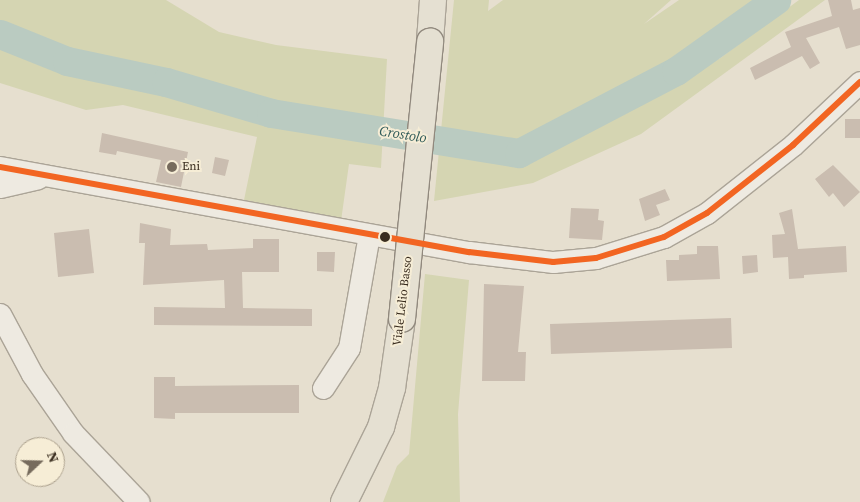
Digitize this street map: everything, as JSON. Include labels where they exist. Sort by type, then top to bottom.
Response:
[{"type":"main road","name":"Viale Lelio Basso","points":[[344,502],[381,427],[392,388],[402,319],[433,0]]},
{"type":"street","points":[[0,167],[43,177],[369,236],[499,257],[553,262],[596,258],[639,247],[707,213],[736,192],[793,145],[860,82]]},
{"type":"street","points":[[0,187],[43,177]]},
{"type":"street","points":[[323,388],[349,348],[369,236]]},
{"type":"street","points":[[0,314],[32,374],[73,433],[139,502]]},
{"type":"green space","points":[[0,0],[166,0],[219,32],[276,45],[387,59],[381,168],[349,164],[341,221],[244,200],[257,137],[123,105],[86,110],[0,83]]},
{"type":"green space","points":[[454,0],[489,0],[488,11],[503,0],[671,0],[644,24],[679,0],[761,0],[705,41],[719,59],[799,0],[825,0],[641,134],[533,183],[434,201]]},
{"type":"green space","points":[[425,274],[469,280],[458,414],[460,502],[383,502],[397,466],[409,454]]},
{"type":"building","points":[[828,0],[851,0],[853,10],[860,8],[860,45],[846,49],[839,27],[806,38],[820,63],[810,69],[802,56],[755,80],[750,68],[791,47],[785,32],[832,16]]},
{"type":"building","points":[[845,119],[860,119],[860,138],[845,138]]},
{"type":"building","points":[[102,133],[188,152],[181,187],[156,182],[161,160],[117,151],[116,155],[99,152]]},
{"type":"building","points":[[215,157],[229,160],[225,176],[212,173]]},
{"type":"building","points":[[833,165],[860,192],[844,207],[833,193],[829,197],[815,179]]},
{"type":"building","points":[[665,189],[670,200],[656,205],[660,215],[645,221],[639,199]]},
{"type":"building","points":[[571,208],[599,209],[598,220],[604,221],[602,240],[569,238]]},
{"type":"building","points":[[792,209],[798,249],[846,246],[847,272],[804,275],[804,278],[789,279],[788,257],[773,258],[772,235],[785,234],[779,213]]},
{"type":"building","points":[[140,223],[171,229],[170,245],[207,244],[208,250],[253,248],[253,239],[279,239],[279,272],[242,272],[243,308],[312,309],[312,326],[154,325],[154,307],[225,308],[224,280],[143,285],[145,243],[139,243]]},
{"type":"building","points":[[89,229],[94,273],[58,277],[54,233]]},
{"type":"building","points":[[697,246],[718,246],[720,279],[667,281],[666,260],[679,260],[679,255],[697,254]]},
{"type":"building","points":[[317,252],[335,252],[334,272],[317,271]]},
{"type":"building","points":[[757,255],[758,272],[743,274],[742,256]]},
{"type":"building","points":[[484,284],[524,286],[518,352],[526,352],[525,381],[482,381]]},
{"type":"building","points":[[731,318],[732,348],[551,354],[550,324]]},
{"type":"building","points":[[154,377],[175,377],[175,386],[299,385],[299,413],[175,413],[175,419],[154,418]]},
{"type":"waterway","name":"Crostolo","points":[[0,34],[67,61],[166,82],[271,113],[519,153],[676,71],[776,0]]},
{"type":"transit line","points":[[0,167],[469,252],[553,262],[596,258],[664,237],[707,213],[793,145],[860,82]]},
{"type":"place","name":"Eni","points":[[172,167]]}]
